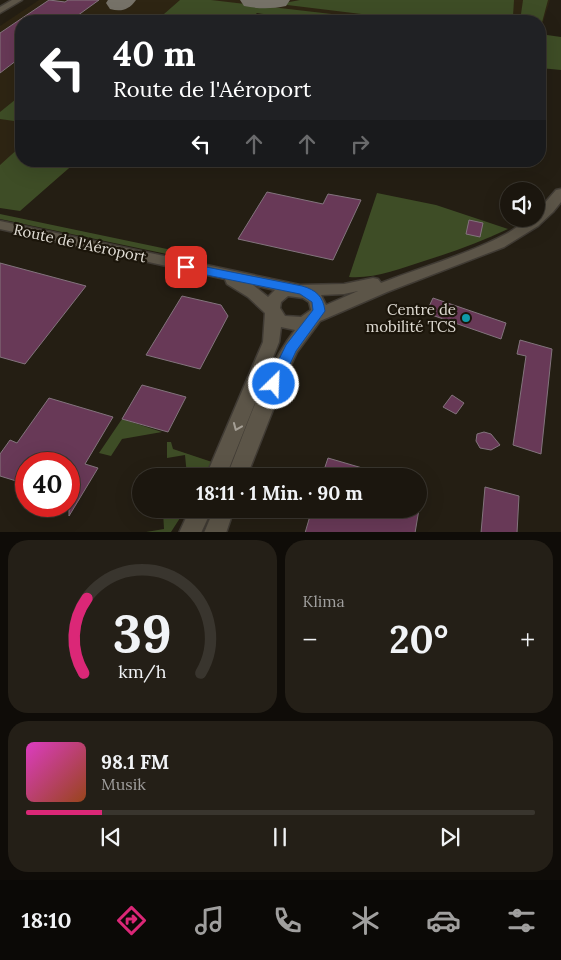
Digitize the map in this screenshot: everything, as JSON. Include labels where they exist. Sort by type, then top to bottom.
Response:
[{"type":"street","points":[[0,10],[18,0]]},
{"type":"street","name":"Route de l'Aéroport","points":[[313,318],[352,300],[479,252],[519,233],[547,212],[561,193]]},
{"type":"street","name":"Route de l'Aéroport","points":[[0,225],[219,274],[300,290],[344,289],[421,273]]},
{"type":"street","name":"Route de l'Aéroport","points":[[219,274],[246,286],[273,312]]},
{"type":"street","points":[[219,468],[268,350],[274,326],[274,299],[284,291],[300,290],[308,292],[317,300],[319,311],[290,349],[280,369],[240,468]]},
{"type":"street","points":[[273,312],[284,322],[291,324],[298,324],[313,318]]},
{"type":"street","points":[[190,532],[197,518]]},
{"type":"street","points":[[215,532],[220,518]]},
{"type":"shaded area","points":[[39,0],[550,0],[545,15],[270,15],[257,13],[254,15],[16,15]]},
{"type":"shaded area","points":[[15,16],[15,167],[71,167],[23,207],[0,202],[0,26]]},
{"type":"green space","points":[[180,0],[211,0],[340,15],[270,15],[257,13],[254,15],[163,15]]},
{"type":"green space","points":[[300,0],[514,0],[513,15],[370,15],[279,4]]},
{"type":"green space","points":[[523,0],[548,0],[544,15],[521,15]]},
{"type":"green space","points":[[546,35],[561,37],[561,70],[546,69]]},
{"type":"green space","points":[[15,100],[15,121],[0,119],[0,112]]},
{"type":"green space","points":[[15,151],[15,167],[70,167],[20,211],[0,208],[0,165]]},
{"type":"green space","points":[[377,193],[436,205],[508,229],[446,254],[396,270],[377,275],[349,277]]},
{"type":"green space","points":[[0,214],[167,249],[181,257],[0,219]]},
{"type":"green space","points":[[122,419],[162,432],[122,439],[111,456],[99,453]]},
{"type":"green space","points":[[167,442],[171,442],[173,449],[212,462],[209,468],[186,468],[185,455],[167,458]]},
{"type":"green space","points":[[163,518],[180,518],[171,532],[146,532],[164,529]]},
{"type":"building","points":[[49,0],[65,2],[68,0],[99,0],[78,15],[27,15]]},
{"type":"building","points":[[15,23],[15,62],[0,73],[0,33]]},
{"type":"building","points":[[267,192],[323,204],[328,194],[361,200],[333,260],[238,239]]},
{"type":"building","points":[[469,220],[483,223],[480,237],[466,234]]},
{"type":"building","points":[[0,263],[86,286],[25,364],[0,357]]},
{"type":"building","points":[[182,296],[221,305],[228,316],[200,369],[146,355]]},
{"type":"building","name":"Centre de mobilité TCS","points":[[433,298],[506,323],[501,339],[426,313]]},
{"type":"building","points":[[520,340],[552,349],[541,454],[513,445],[526,356],[517,354]]},
{"type":"building","points":[[142,385],[186,397],[168,432],[122,419]]},
{"type":"building","points":[[452,395],[464,403],[456,414],[443,407]]},
{"type":"building","points":[[49,398],[113,417],[85,464],[98,468],[80,498],[80,452],[15,452],[15,481],[0,476],[0,454],[10,440],[17,443]]},
{"type":"building","points":[[484,432],[491,434],[500,445],[491,450],[480,448],[476,441],[477,434]]},
{"type":"building","points":[[328,458],[362,468],[325,468]]},
{"type":"building","points":[[485,487],[519,496],[517,532],[481,532]]},
{"type":"building","points":[[309,518],[418,518],[415,532],[305,532]]},
{"type":"taxiway","points":[[119,3],[123,0]]},
{"type":"taxiway","points":[[253,0],[277,0]]},
{"type":"place","name":"Centre de mobilité TCS","points":[[466,318]]},
{"type":"route","points":[[186,267],[282,285],[308,292],[314,296],[319,306],[319,311],[290,349],[274,384]]}]
